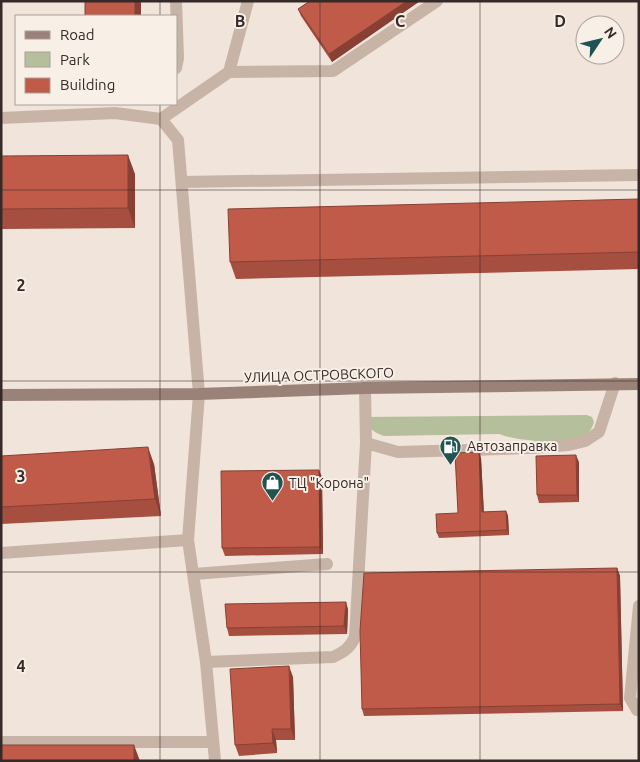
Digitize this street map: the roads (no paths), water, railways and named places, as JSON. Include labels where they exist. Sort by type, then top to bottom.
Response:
[{"type":"main road","name":"УЛИЦА ОСТРОВСКОГО","points":[[1,395],[198,394],[365,388],[639,384]]},
{"type":"lane","points":[[176,1],[176,15]]},
{"type":"lane","points":[[229,72],[248,1]]},
{"type":"lane","points":[[1,118],[115,113],[161,119],[229,72],[333,71],[437,1]]},
{"type":"lane","points":[[161,119],[167,105]]},
{"type":"lane","points":[[161,119],[178,140],[182,182],[198,394],[188,540],[206,662],[215,761]]},
{"type":"lane","points":[[182,182],[639,175]]},
{"type":"lane","points":[[366,443],[398,452],[531,448],[577,443],[585,441],[599,432],[615,384]]},
{"type":"lane","points":[[206,662],[333,657],[346,651],[351,645],[355,637],[366,443],[365,388]]},
{"type":"lane","points":[[1,553],[188,540]]},
{"type":"lane","points":[[194,574],[327,564]]},
{"type":"lane","points":[[639,606],[630,698],[637,710],[639,710]]},
{"type":"lane","points":[[1,742],[213,742]]},
{"type":"place","name":"Автозаправка","points":[[451,465]]},
{"type":"place","name":"ТЦ \"Корона\"","points":[[273,502]]}]
